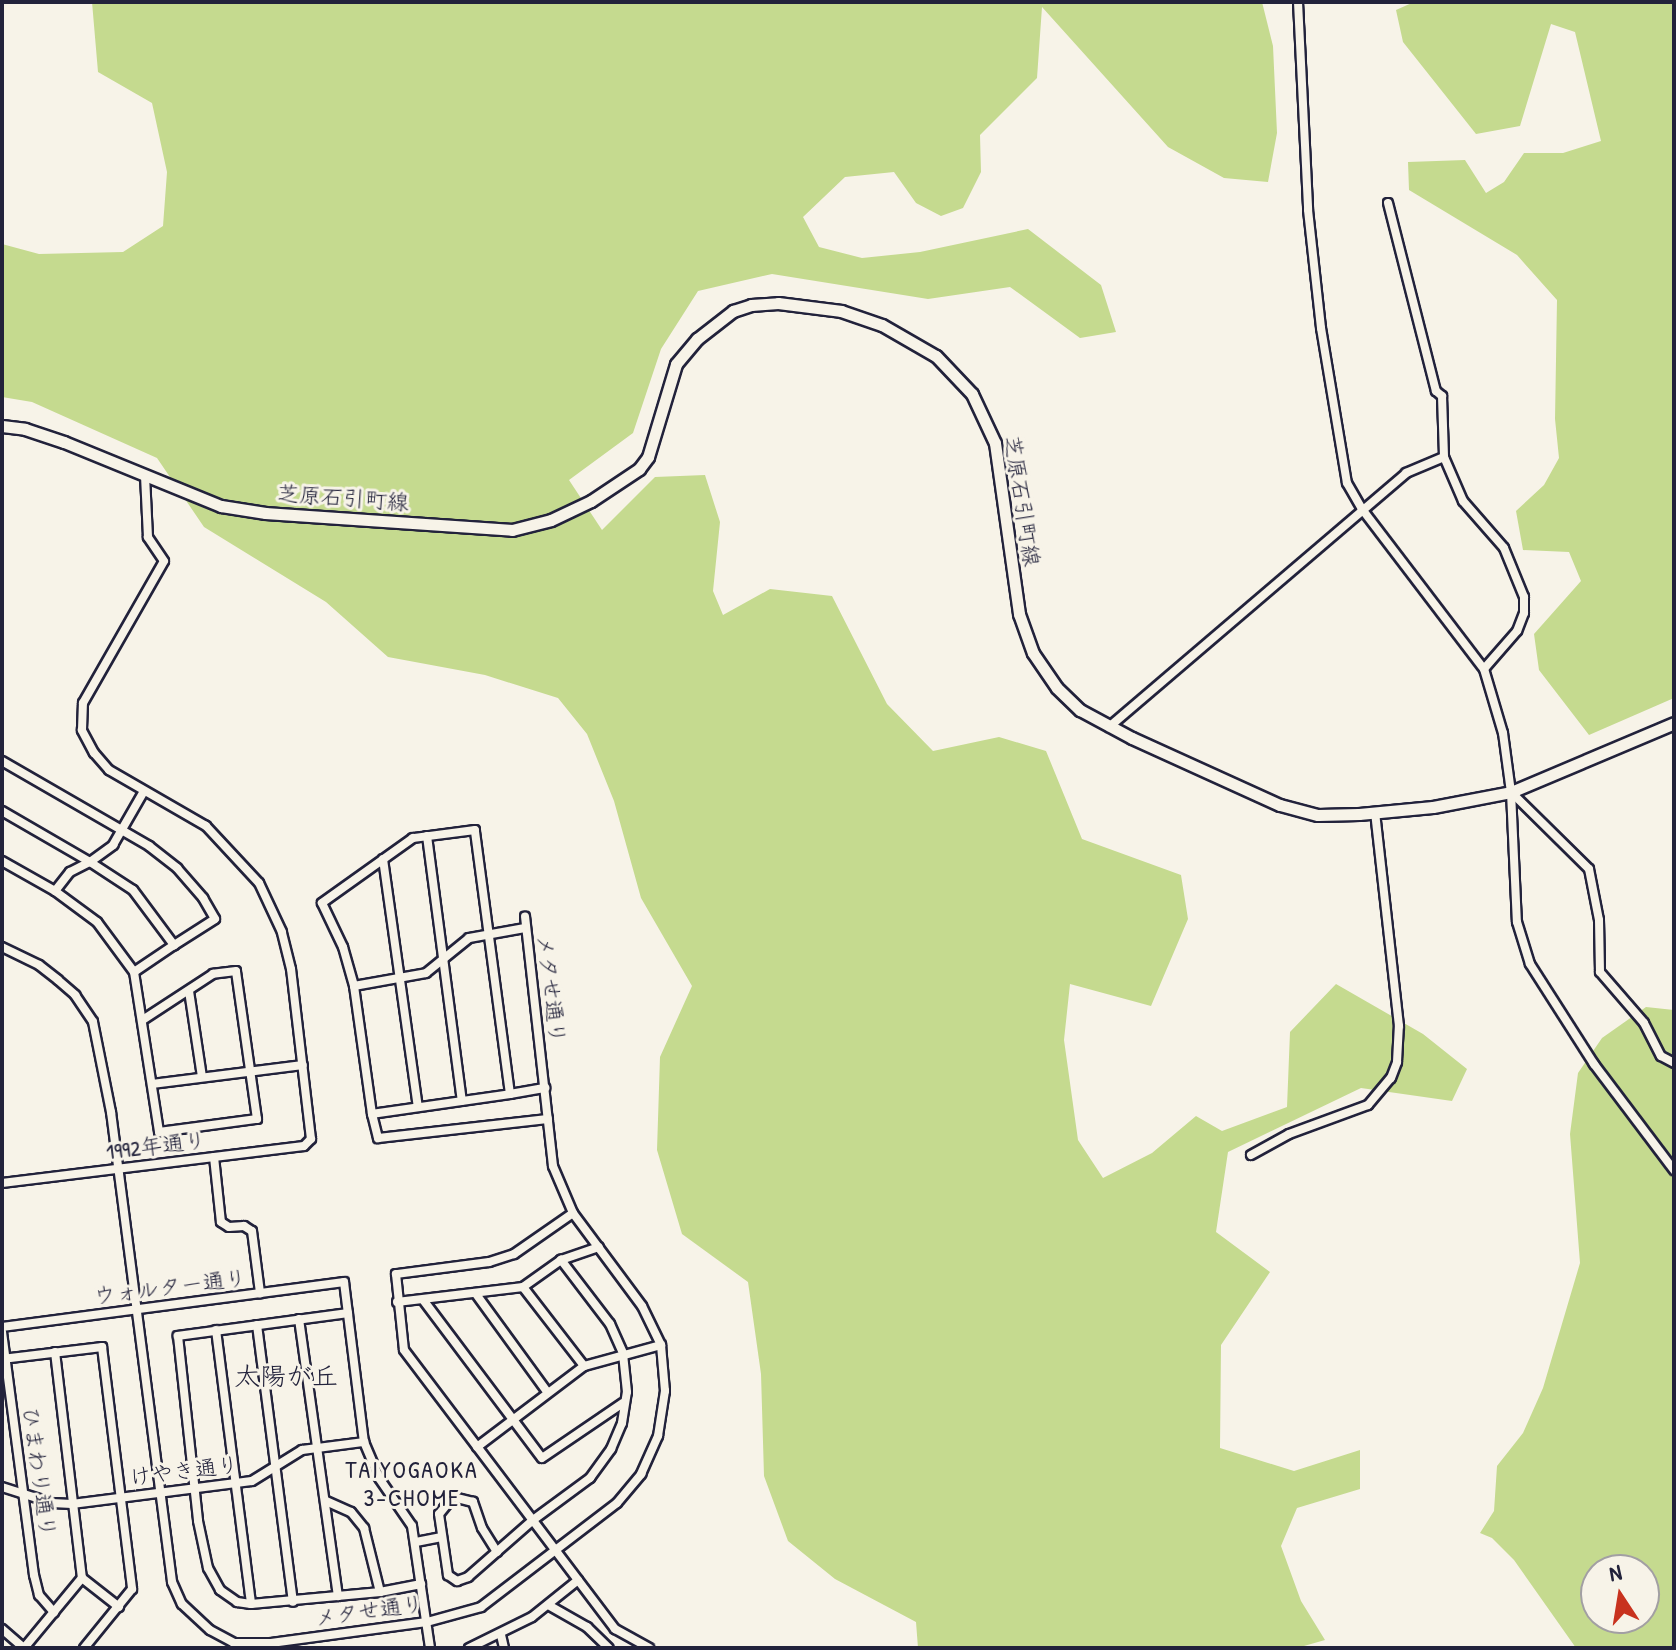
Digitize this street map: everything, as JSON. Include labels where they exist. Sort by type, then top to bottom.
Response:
[{"type":"main road","name":"芝原石引町線","points":[[2,426],[64,442],[221,506],[265,513],[512,530],[565,514],[622,483],[639,469],[648,457],[676,364],[697,339],[733,311],[751,305],[778,303],[841,311],[882,325],[936,356],[972,394],[995,443],[1019,614],[1033,653],[1057,688],[1080,710],[1109,727],[1280,805],[1318,815],[1375,813],[1511,792],[1674,723]]},
{"type":"street","points":[[1298,2],[1308,210],[1321,328],[1347,483],[1362,509],[1484,669],[1503,733],[1511,792],[1517,922],[1530,964],[1594,1064],[1674,1170]]},
{"type":"street","points":[[1388,203],[1436,391],[1442,396],[1444,457],[1463,501],[1504,548],[1524,597],[1524,613],[1517,631],[1484,669]]},
{"type":"street","points":[[1109,727],[1406,473],[1444,457]]},
{"type":"street","points":[[145,476],[148,537],[164,561],[83,703],[82,730],[94,753],[109,770],[206,826],[259,883],[282,932],[291,969],[303,1065],[152,1084]]},
{"type":"street","points":[[4,766],[121,831],[177,868],[215,919],[134,972]]},
{"type":"street","points":[[55,891],[70,872],[113,845],[144,791]]},
{"type":"street","points":[[1511,792],[1589,869],[1599,920],[1600,972],[1644,1023],[1661,1056],[1674,1063]]},
{"type":"street","points":[[2,811],[133,890],[174,945]]},
{"type":"street","points":[[1251,1155],[1289,1134],[1368,1105],[1391,1078],[1397,1062],[1399,1026],[1375,813]]},
{"type":"street","points":[[510,1094],[486,933],[475,830],[413,838],[322,903],[343,947],[354,986],[378,1138],[548,1119]]},
{"type":"street","points":[[427,836],[462,1101]]},
{"type":"street","points":[[383,859],[418,1107]]},
{"type":"street","points":[[2,861],[55,891],[97,922],[134,972],[144,1019],[159,1132],[257,1119],[236,971],[213,974],[144,1019]]},
{"type":"street","name":"メタせ通り","points":[[2,947],[58,980],[75,995],[93,1022],[117,1169],[172,1582],[182,1604],[195,1619],[234,1643],[271,1645],[427,1622],[481,1607],[617,1503],[641,1474],[658,1436],[665,1391],[661,1345],[642,1306],[573,1213],[553,1166],[525,917]]},
{"type":"street","points":[[354,986],[426,973],[469,938],[525,928]]},
{"type":"street","points":[[189,991],[202,1077]]},
{"type":"street","name":"1992年通り","points":[[2,1183],[304,1146],[311,1139],[303,1065]]},
{"type":"street","points":[[372,1114],[545,1088]]},
{"type":"street","points":[[214,1157],[221,1222],[229,1227],[244,1226],[252,1231],[260,1293]]},
{"type":"street","points":[[573,1213],[514,1254],[489,1262],[396,1274],[404,1350],[615,1629],[649,1648]]},
{"type":"street","points":[[397,1302],[523,1287],[561,1260],[599,1247]]},
{"type":"street","points":[[497,1552],[482,1528],[473,1502],[453,1497],[439,1514],[448,1575],[457,1581],[468,1577],[497,1552],[533,1520],[590,1478],[611,1449],[622,1423],[627,1392],[623,1353],[610,1324],[561,1260]]},
{"type":"street","name":"ウォルター通り","points":[[2,1330],[344,1282],[348,1313]]},
{"type":"street","points":[[523,1287],[584,1366]]},
{"type":"street","points":[[476,1294],[548,1393]]},
{"type":"street","points":[[424,1301],[542,1458],[623,1403]]},
{"type":"street","points":[[421,1584],[380,1592],[251,1604],[237,1602],[213,1580],[194,1488],[178,1336],[348,1313],[364,1442],[379,1478],[412,1526],[416,1542],[430,1648]]},
{"type":"street","points":[[299,1319],[338,1596]]},
{"type":"street","points":[[257,1325],[293,1602]]},
{"type":"street","name":"ひまわり通り","points":[[2,1330],[39,1595],[54,1612]]},
{"type":"street","points":[[216,1330],[251,1604]]},
{"type":"street","points":[[477,1447],[584,1366],[661,1345]]},
{"type":"street","points":[[4,1358],[102,1347],[132,1589],[84,1648]]},
{"type":"street","points":[[55,1352],[82,1578],[119,1607]]},
{"type":"street","name":"けやき通り","points":[[2,1487],[52,1503],[72,1504],[252,1481],[276,1469],[302,1450],[364,1442]]},
{"type":"street","points":[[326,1501],[351,1512],[364,1528],[380,1592]]},
{"type":"street","points":[[416,1542],[442,1537]]},
{"type":"street","points":[[2,1629],[24,1648],[82,1578]]},
{"type":"street","points":[[469,1648],[501,1635],[550,1606],[578,1580]]},
{"type":"street","points":[[550,1606],[587,1627],[609,1648]]},
{"type":"street","points":[[501,1635],[504,1648]]},
{"type":"green space","points":[[92,2],[1262,2],[1273,46],[1277,133],[1268,182],[1224,178],[1168,147],[1042,7],[1037,78],[980,135],[981,172],[963,208],[941,216],[916,203],[894,172],[845,177],[803,217],[819,247],[862,258],[920,252],[1028,229],[1101,285],[1116,332],[1080,338],[1010,287],[928,299],[772,274],[698,291],[661,349],[633,433],[569,480],[602,530],[655,477],[705,475],[720,522],[713,591],[723,615],[770,589],[832,596],[887,704],[933,751],[999,737],[1046,751],[1082,839],[1181,875],[1188,919],[1151,1006],[1070,984],[1064,1040],[1078,1140],[1103,1178],[1152,1153],[1196,1116],[1222,1131],[1287,1107],[1290,1032],[1336,984],[1423,1034],[1467,1069],[1452,1101],[1361,1088],[1228,1152],[1216,1232],[1270,1272],[1221,1345],[1220,1448],[1294,1471],[1360,1450],[1360,1489],[1297,1508],[1281,1546],[1301,1601],[1325,1640],[1297,1648],[918,1648],[916,1622],[835,1579],[788,1541],[764,1476],[761,1374],[748,1282],[682,1234],[657,1150],[660,1057],[692,986],[641,898],[614,801],[587,734],[558,698],[485,675],[388,657],[326,602],[204,527],[157,458],[32,402],[2,397],[2,244],[39,254],[123,252],[163,226],[167,172],[152,103],[98,72]]},
{"type":"green space","points":[[1414,2],[1674,2],[1674,698],[1589,735],[1539,670],[1534,634],[1581,581],[1569,552],[1523,550],[1516,511],[1544,485],[1559,458],[1555,419],[1557,300],[1517,255],[1409,190],[1408,162],[1465,160],[1486,193],[1504,182],[1524,153],[1563,153],[1601,141],[1575,32],[1551,24],[1520,126],[1476,134],[1403,42],[1396,10]]},
{"type":"green space","points":[[1646,1007],[1674,1010],[1674,1648],[1576,1648],[1514,1560],[1492,1538],[1480,1533],[1494,1511],[1497,1466],[1523,1433],[1543,1388],[1580,1263],[1570,1134],[1578,1073],[1602,1038]]},
{"type":"district","name":"太陽が丘","points":[[286,1376]]},
{"type":"district","name":"TAIYOGAOKA 3-CHOME","points":[[412,1484]]}]
